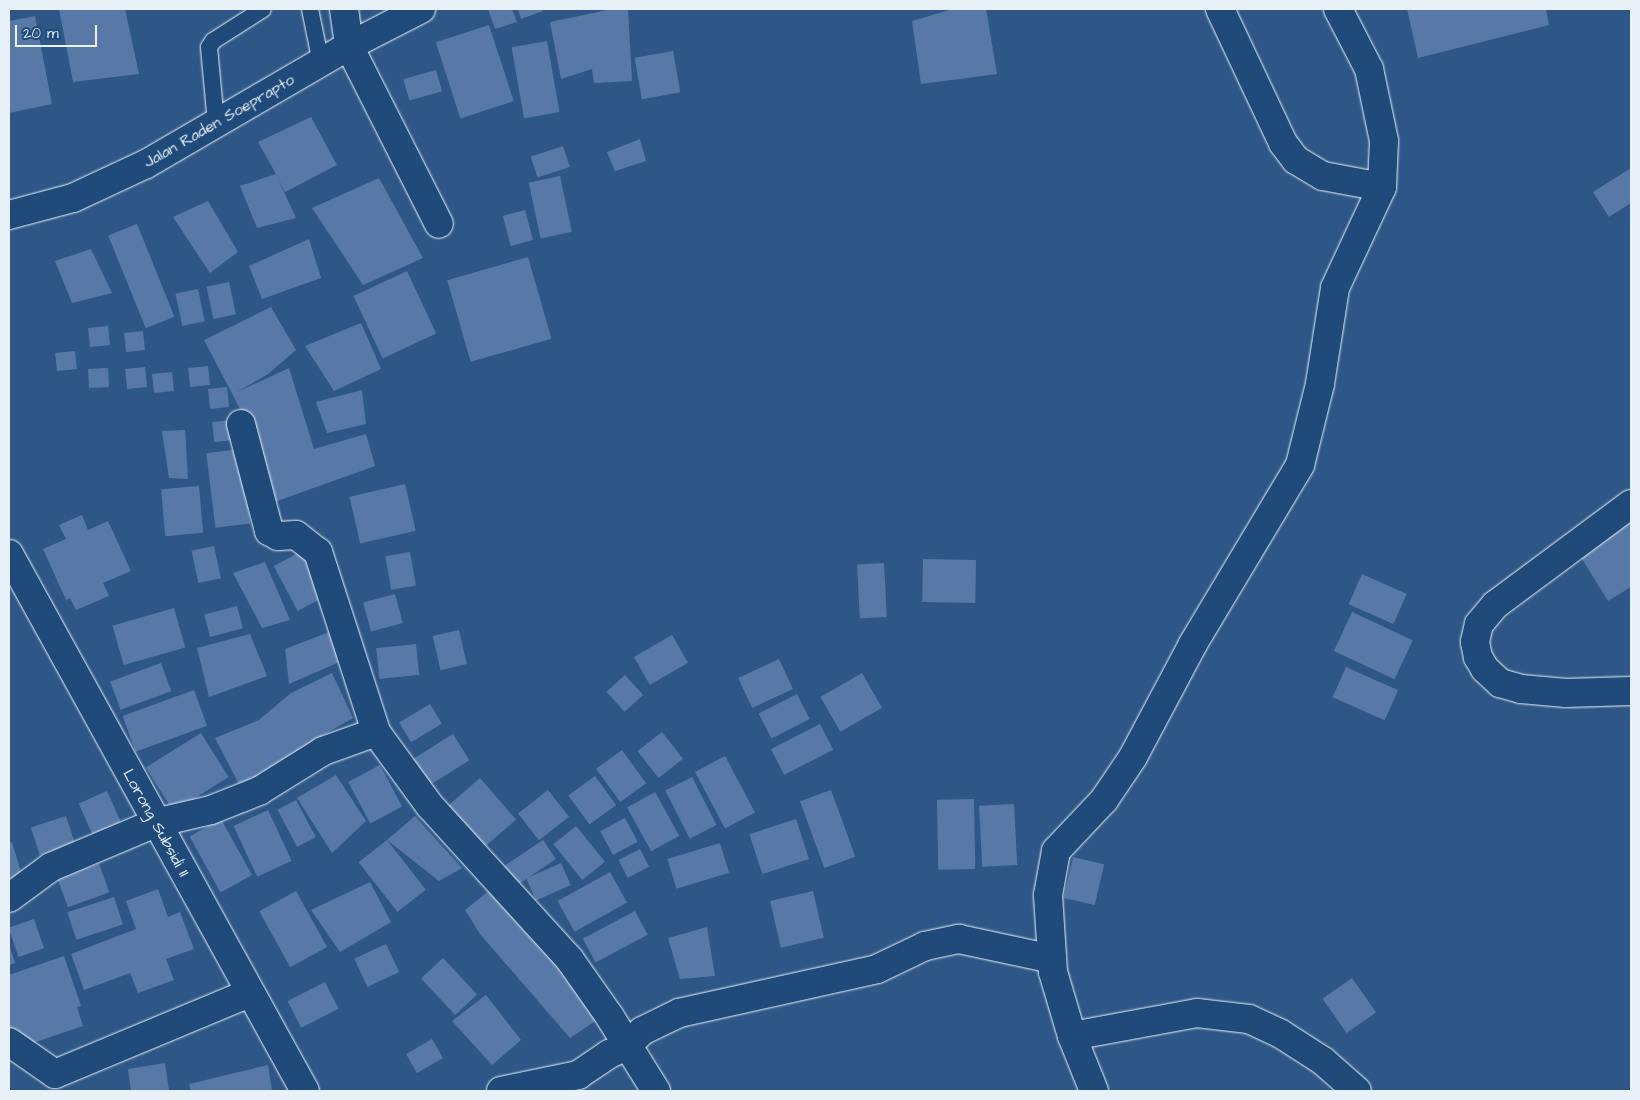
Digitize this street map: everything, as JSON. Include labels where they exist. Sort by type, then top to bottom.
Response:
[{"type":"main road","points":[[344,9],[349,46],[439,224]]},
{"type":"main road","name":"Jalan Raden Soeprapto","points":[[9,215],[73,198],[146,164],[349,46],[421,9]]},
{"type":"main road","points":[[1220,9],[1283,144],[1296,160],[1323,176],[1382,187]]},
{"type":"main road","points":[[1094,1091],[1060,1003],[1052,959],[1048,895],[1056,851],[1104,800],[1133,757],[1192,644],[1300,465],[1320,384],[1334,288],[1382,187],[1384,141],[1369,70],[1338,9]]},
{"type":"main road","points":[[241,424],[269,531],[278,536],[296,535],[318,552],[376,732],[430,806],[570,960],[610,1017],[656,1091]]},
{"type":"main road","points":[[1631,504],[1495,605],[1479,624],[1475,642],[1478,657],[1485,669],[1500,682],[1521,689],[1566,693],[1631,691]]},
{"type":"main road","name":"Lorong Subsidi II","points":[[9,554],[155,823],[305,1091]]},
{"type":"main road","points":[[9,898],[50,868],[155,823],[211,810],[259,790],[323,752],[376,732]]},
{"type":"main road","points":[[501,1091],[578,1075],[609,1054],[627,1046],[642,1031],[679,1013],[877,969],[933,944],[959,939],[1052,959]]},
{"type":"main road","points":[[9,1042],[55,1074],[250,992]]},
{"type":"main road","points":[[1072,1036],[1197,1013],[1249,1019],[1281,1034],[1323,1061],[1357,1091]]},
{"type":"lane","points":[[216,123],[209,48],[213,41],[263,9]]},
{"type":"lane","points":[[310,9],[321,63]]},
{"type":"building","points":[[59,9],[125,9],[139,74],[73,82]]},
{"type":"building","points":[[488,9],[512,9],[517,22],[495,29]]},
{"type":"building","points":[[518,9],[542,9],[543,11],[521,19]]},
{"type":"building","points":[[612,9],[628,9],[632,81],[594,83],[592,69],[561,79],[550,22]]},
{"type":"building","points":[[953,9],[986,9],[997,74],[921,84],[912,21]]},
{"type":"building","points":[[1407,9],[1546,9],[1549,25],[1418,58]]},
{"type":"building","points":[[35,16],[52,104],[9,113],[9,21]]},
{"type":"building","points":[[489,25],[514,101],[460,118],[436,42]]},
{"type":"building","points":[[547,41],[560,112],[524,118],[512,47]]},
{"type":"building","points":[[673,51],[680,92],[642,99],[635,58]]},
{"type":"building","points":[[436,70],[442,91],[409,101],[403,79]]},
{"type":"building","points":[[311,117],[337,165],[285,192],[278,179],[296,218],[257,228],[240,186],[276,174],[258,142]]},
{"type":"building","points":[[640,139],[646,161],[615,171],[607,152]]},
{"type":"building","points":[[563,146],[570,167],[537,177],[531,157]]},
{"type":"building","points":[[1631,168],[1631,203],[1609,217],[1593,192]]},
{"type":"building","points":[[560,176],[572,232],[541,238],[529,183]]},
{"type":"building","points":[[379,178],[423,258],[363,285],[312,208]]},
{"type":"building","points":[[208,201],[238,252],[210,273],[173,217]]},
{"type":"building","points":[[525,210],[533,240],[511,246],[503,216]]},
{"type":"building","points":[[137,224],[174,317],[146,328],[108,236]]},
{"type":"building","points":[[309,239],[321,278],[262,299],[249,266]]},
{"type":"building","points":[[91,249],[112,293],[72,303],[55,261]]},
{"type":"building","points":[[528,257],[551,339],[471,362],[447,280]]},
{"type":"building","points":[[407,271],[436,334],[383,358],[354,296]]},
{"type":"building","points":[[229,282],[236,314],[213,319],[207,287]]},
{"type":"building","points":[[198,289],[205,321],[182,326],[176,294]]},
{"type":"building","points":[[271,307],[296,350],[268,374],[237,392],[289,368],[314,449],[366,434],[375,466],[266,505],[250,428],[204,340]]},
{"type":"building","points":[[361,323],[381,369],[334,391],[305,346]]},
{"type":"building","points":[[108,326],[110,345],[90,347],[88,328]]},
{"type":"building","points":[[143,331],[145,350],[126,352],[124,333]]},
{"type":"building","points":[[75,351],[77,369],[57,371],[55,353]]},
{"type":"building","points":[[208,366],[210,385],[190,387],[188,368]]},
{"type":"building","points":[[145,367],[147,387],[127,389],[125,369]]},
{"type":"building","points":[[108,368],[109,387],[89,388],[88,369]]},
{"type":"building","points":[[172,372],[174,391],[154,393],[152,374]]},
{"type":"building","points":[[227,387],[229,407],[210,409],[208,389]]},
{"type":"building","points":[[362,390],[366,424],[327,433],[316,402]]},
{"type":"building","points":[[232,420],[234,440],[214,442],[212,422]]},
{"type":"building","points":[[185,430],[188,479],[169,478],[162,431]]},
{"type":"building","points":[[241,449],[250,523],[215,528],[206,453]]},
{"type":"building","points":[[405,484],[416,531],[360,544],[349,497]]},
{"type":"building","points":[[199,486],[203,533],[165,536],[161,489]]},
{"type":"building","points":[[82,515],[88,530],[108,521],[131,571],[103,583],[109,596],[76,610],[70,598],[66,600],[43,549],[66,539],[59,525]]},
{"type":"building","points":[[1631,522],[1631,587],[1608,601],[1579,554]]},
{"type":"building","points":[[214,546],[221,578],[198,583],[192,551]]},
{"type":"building","points":[[302,551],[326,596],[298,611],[274,566]]},
{"type":"building","points":[[410,552],[416,585],[391,590],[385,556]]},
{"type":"building","points":[[923,559],[976,560],[975,603],[922,602]]},
{"type":"building","points":[[265,562],[290,620],[262,628],[233,573]]},
{"type":"building","points":[[884,563],[887,617],[860,618],[857,564]]},
{"type":"building","points":[[1362,574],[1407,594],[1393,624],[1349,604]]},
{"type":"building","points":[[395,594],[403,623],[371,632],[363,603]]},
{"type":"building","points":[[237,606],[243,628],[210,637],[204,615]]},
{"type":"building","points":[[174,608],[185,647],[124,665],[112,626]]},
{"type":"building","points":[[1352,612],[1413,640],[1395,679],[1334,651]]},
{"type":"building","points":[[337,629],[344,660],[289,684],[285,649]]},
{"type":"building","points":[[459,630],[467,664],[441,670],[433,636]]},
{"type":"building","points":[[250,634],[267,676],[209,697],[197,648]]},
{"type":"building","points":[[672,635],[688,663],[650,685],[634,657]]},
{"type":"building","points":[[416,644],[419,675],[379,679],[376,648]]},
{"type":"building","points":[[779,659],[793,689],[752,708],[738,678]]},
{"type":"building","points":[[161,663],[171,691],[121,710],[110,681]]},
{"type":"building","points":[[1346,667],[1398,690],[1385,720],[1333,697]]},
{"type":"building","points":[[332,673],[353,718],[318,738],[283,765],[242,790],[215,738],[259,720],[291,693]]},
{"type":"building","points":[[862,673],[882,708],[840,732],[820,697]]},
{"type":"building","points":[[625,675],[643,695],[624,712],[606,692]]},
{"type":"building","points":[[194,690],[207,726],[136,752],[123,716]]},
{"type":"building","points":[[797,694],[810,719],[771,738],[759,714]]},
{"type":"building","points":[[430,704],[442,724],[411,742],[399,723]]},
{"type":"building","points":[[820,724],[833,750],[784,775],[771,749]]},
{"type":"building","points":[[662,732],[683,759],[659,778],[638,751]]},
{"type":"building","points":[[201,733],[229,777],[173,812],[146,767]]},
{"type":"building","points":[[453,734],[469,760],[427,787],[411,760]]},
{"type":"building","points":[[622,750],[646,783],[620,802],[596,769]]},
{"type":"building","points":[[725,756],[755,813],[725,828],[695,772]]},
{"type":"building","points":[[380,765],[402,806],[370,823],[348,782]]},
{"type":"building","points":[[336,775],[366,821],[332,853],[297,798]]},
{"type":"building","points":[[595,776],[616,805],[589,825],[568,795]]},
{"type":"building","points":[[692,777],[717,825],[690,839],[665,791]]},
{"type":"building","points":[[480,778],[516,820],[484,848],[448,806]]},
{"type":"building","points":[[548,790],[569,817],[539,840],[518,813]]},
{"type":"building","points":[[831,790],[855,857],[824,868],[800,801]]},
{"type":"building","points":[[107,791],[121,822],[93,835],[79,804]]},
{"type":"building","points":[[655,792],[679,836],[651,851],[627,808]]},
{"type":"building","points":[[974,799],[975,869],[938,870],[937,800]]},
{"type":"building","points":[[296,800],[316,837],[297,847],[277,810]]},
{"type":"building","points":[[1014,804],[1017,865],[982,867],[979,806]]},
{"type":"building","points":[[268,810],[292,861],[257,877],[234,826]]},
{"type":"building","points":[[66,816],[75,844],[40,855],[31,827]]},
{"type":"building","points":[[415,816],[462,868],[439,881],[387,840]]},
{"type":"building","points":[[625,818],[638,842],[613,855],[600,831]]},
{"type":"building","points":[[221,819],[252,875],[221,892],[190,836]]},
{"type":"building","points":[[796,819],[809,859],[762,874],[749,834]]},
{"type":"building","points":[[576,826],[605,862],[582,880],[553,844]]},
{"type":"building","points":[[387,840],[426,890],[397,912],[359,862]]},
{"type":"building","points":[[543,840],[556,859],[516,886],[503,867]]},
{"type":"building","points":[[12,842],[23,879],[9,883],[9,843]]},
{"type":"building","points":[[720,843],[729,873],[676,889],[667,859]]},
{"type":"building","points":[[640,849],[649,867],[628,878],[619,860]]},
{"type":"building","points":[[1073,857],[1104,864],[1095,905],[1064,898]]},
{"type":"building","points":[[561,863],[571,885],[536,900],[526,878]]},
{"type":"building","points":[[99,864],[109,892],[68,907],[58,879]]},
{"type":"building","points":[[610,872],[627,903],[574,932],[558,901]]},
{"type":"building","points":[[370,882],[391,922],[340,952],[311,910]]},
{"type":"building","points":[[158,889],[168,917],[180,912],[194,949],[166,959],[174,980],[138,993],[130,973],[84,990],[71,954],[136,929],[126,901]]},
{"type":"building","points":[[490,890],[559,962],[600,1018],[570,1038],[480,934],[465,910]]},
{"type":"building","points":[[296,891],[327,947],[290,967],[259,911]]},
{"type":"building","points":[[813,891],[824,938],[781,948],[770,901]]},
{"type":"building","points":[[114,897],[123,925],[76,940],[67,912]]},
{"type":"building","points":[[635,911],[648,935],[596,963],[583,939]]},
{"type":"building","points":[[34,919],[44,948],[19,957],[9,928]]},
{"type":"building","points":[[707,927],[715,976],[680,979],[668,938]]},
{"type":"building","points":[[9,944],[15,963],[9,965]]},
{"type":"building","points":[[386,944],[399,972],[367,987],[354,959]]},
{"type":"building","points":[[64,956],[81,1006],[77,1007],[83,1026],[21,1047],[14,1028],[9,1030],[9,975]]},
{"type":"building","points":[[443,958],[477,995],[455,1015],[421,978]]},
{"type":"building","points":[[1352,978],[1376,1012],[1347,1033],[1323,999]]},
{"type":"building","points":[[325,982],[339,1009],[301,1028],[288,1001]]},
{"type":"building","points":[[486,995],[521,1040],[492,1065],[452,1021]]},
{"type":"building","points":[[432,1039],[443,1058],[417,1073],[406,1054]]},
{"type":"building","points":[[165,1063],[169,1091],[131,1091],[128,1069]]},
{"type":"building","points":[[268,1065],[272,1091],[191,1091],[189,1084]]}]
